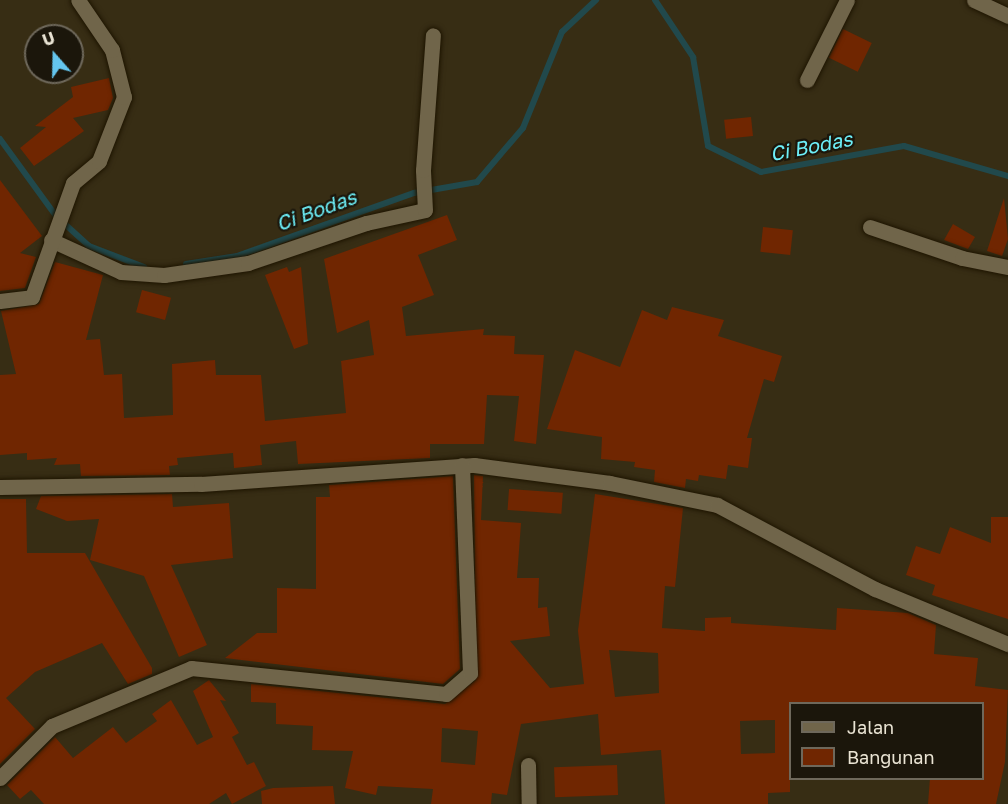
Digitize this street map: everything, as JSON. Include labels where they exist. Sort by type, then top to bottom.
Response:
[{"type":"street","points":[[0,301],[32,297],[52,237],[74,183],[99,161],[124,97],[112,50],[78,0]]},
{"type":"street","points":[[807,80],[847,0]]},
{"type":"street","points":[[974,0],[1008,16]]},
{"type":"street","points":[[52,237],[132,274],[187,273],[248,263],[366,223],[425,210],[423,170],[433,35]]},
{"type":"street","points":[[870,226],[962,258],[1008,267]]},
{"type":"street","points":[[0,778],[52,726],[191,668],[446,694],[470,673],[462,465]]},
{"type":"street","points":[[0,487],[201,484],[462,465],[610,483],[717,506],[875,589],[1008,644]]},
{"type":"street","points":[[528,765],[529,804]]},
{"type":"building","points":[[843,29],[872,43],[858,72],[829,58]]},
{"type":"building","points":[[109,78],[113,98],[108,110],[73,118],[84,131],[34,166],[20,148],[46,127],[35,126],[73,97],[71,87]]},
{"type":"building","points":[[751,117],[753,136],[726,139],[724,120]]},
{"type":"building","points":[[0,180],[42,236],[20,253],[36,257],[25,288],[0,291]]},
{"type":"building","points":[[1004,198],[1008,239],[1002,256],[987,251]]},
{"type":"building","points":[[447,215],[457,240],[418,255],[434,295],[402,307],[406,336],[484,329],[483,335],[515,336],[514,354],[544,355],[536,444],[514,441],[519,396],[487,395],[484,444],[430,444],[430,458],[298,464],[296,441],[260,445],[262,465],[234,468],[233,453],[177,458],[178,465],[169,466],[170,475],[81,476],[80,464],[54,465],[57,458],[27,460],[27,453],[0,455],[0,375],[16,374],[1,311],[39,304],[55,262],[103,275],[86,340],[100,339],[104,375],[122,374],[124,418],[173,415],[172,364],[215,360],[216,375],[261,375],[265,421],[346,413],[341,361],[374,355],[369,320],[337,333],[324,259]]},
{"type":"building","points":[[953,224],[975,237],[968,249],[944,240]]},
{"type":"building","points":[[763,227],[793,230],[790,255],[760,252]]},
{"type":"building","points":[[287,267],[289,272],[301,267],[308,344],[294,349],[265,275]]},
{"type":"building","points":[[142,290],[171,298],[165,320],[136,312]]},
{"type":"building","points":[[672,307],[724,320],[718,336],[782,356],[774,382],[764,379],[747,438],[752,438],[748,468],[728,465],[726,479],[699,475],[698,481],[686,479],[685,488],[654,482],[655,470],[634,467],[635,462],[601,459],[602,437],[547,429],[575,350],[620,367],[642,310],[667,320]]},
{"type":"building","points":[[474,475],[483,476],[481,520],[521,523],[517,578],[539,578],[538,608],[547,607],[550,636],[510,641],[550,688],[584,684],[578,631],[595,494],[683,508],[675,587],[665,586],[662,628],[705,631],[705,618],[731,617],[731,623],[836,630],[837,608],[908,613],[936,625],[934,654],[978,658],[975,686],[1008,690],[1005,762],[996,804],[928,804],[930,780],[984,780],[984,702],[789,702],[790,792],[768,793],[768,804],[665,804],[661,750],[601,755],[598,714],[521,724],[507,795],[492,793],[491,804],[431,804],[433,789],[378,786],[376,795],[345,788],[353,751],[312,750],[313,726],[276,724],[276,703],[251,702],[251,684],[445,704],[476,680]],"holes":[[[609,650],[658,653],[659,693],[615,697]],[[775,720],[775,753],[741,754],[740,721]],[[442,728],[478,731],[475,765],[441,762]]]},
{"type":"building","points":[[453,476],[460,669],[443,684],[225,658],[257,633],[277,633],[277,588],[316,589],[316,497],[330,497],[329,485]]},
{"type":"building","points":[[509,489],[563,493],[561,514],[508,510]]},
{"type":"building","points":[[172,494],[173,507],[229,503],[233,558],[171,565],[207,645],[179,657],[144,576],[90,560],[99,519],[67,521],[36,509],[41,496]]},
{"type":"building","points":[[0,499],[26,499],[27,553],[85,553],[152,668],[152,674],[128,684],[102,643],[35,672],[6,698],[35,729],[0,764]]},
{"type":"building","points":[[991,517],[1008,517],[1008,619],[932,595],[935,585],[906,575],[916,546],[940,554],[950,527],[991,543]]},
{"type":"building","points":[[209,680],[226,701],[220,700],[239,733],[232,737],[247,765],[254,762],[266,786],[232,804],[226,793],[209,804],[44,804],[31,790],[20,799],[7,785],[55,737],[73,758],[113,727],[126,743],[157,721],[152,714],[171,700],[197,745],[213,737],[193,691]]},
{"type":"building","points":[[617,765],[618,795],[555,797],[554,767]]},
{"type":"building","points":[[333,786],[335,804],[262,804],[261,791],[273,788]]},
{"type":"waterway","name":"Ci Bodas","points":[[186,264],[237,256],[414,193],[477,182],[523,128],[562,32],[596,0]]},
{"type":"waterway","name":"Ci Bodas","points":[[655,0],[693,57],[708,146],[761,172],[904,146],[1008,176]]},
{"type":"waterway","name":"Ci Bodas","points":[[0,139],[56,216],[89,246],[144,267]]}]
